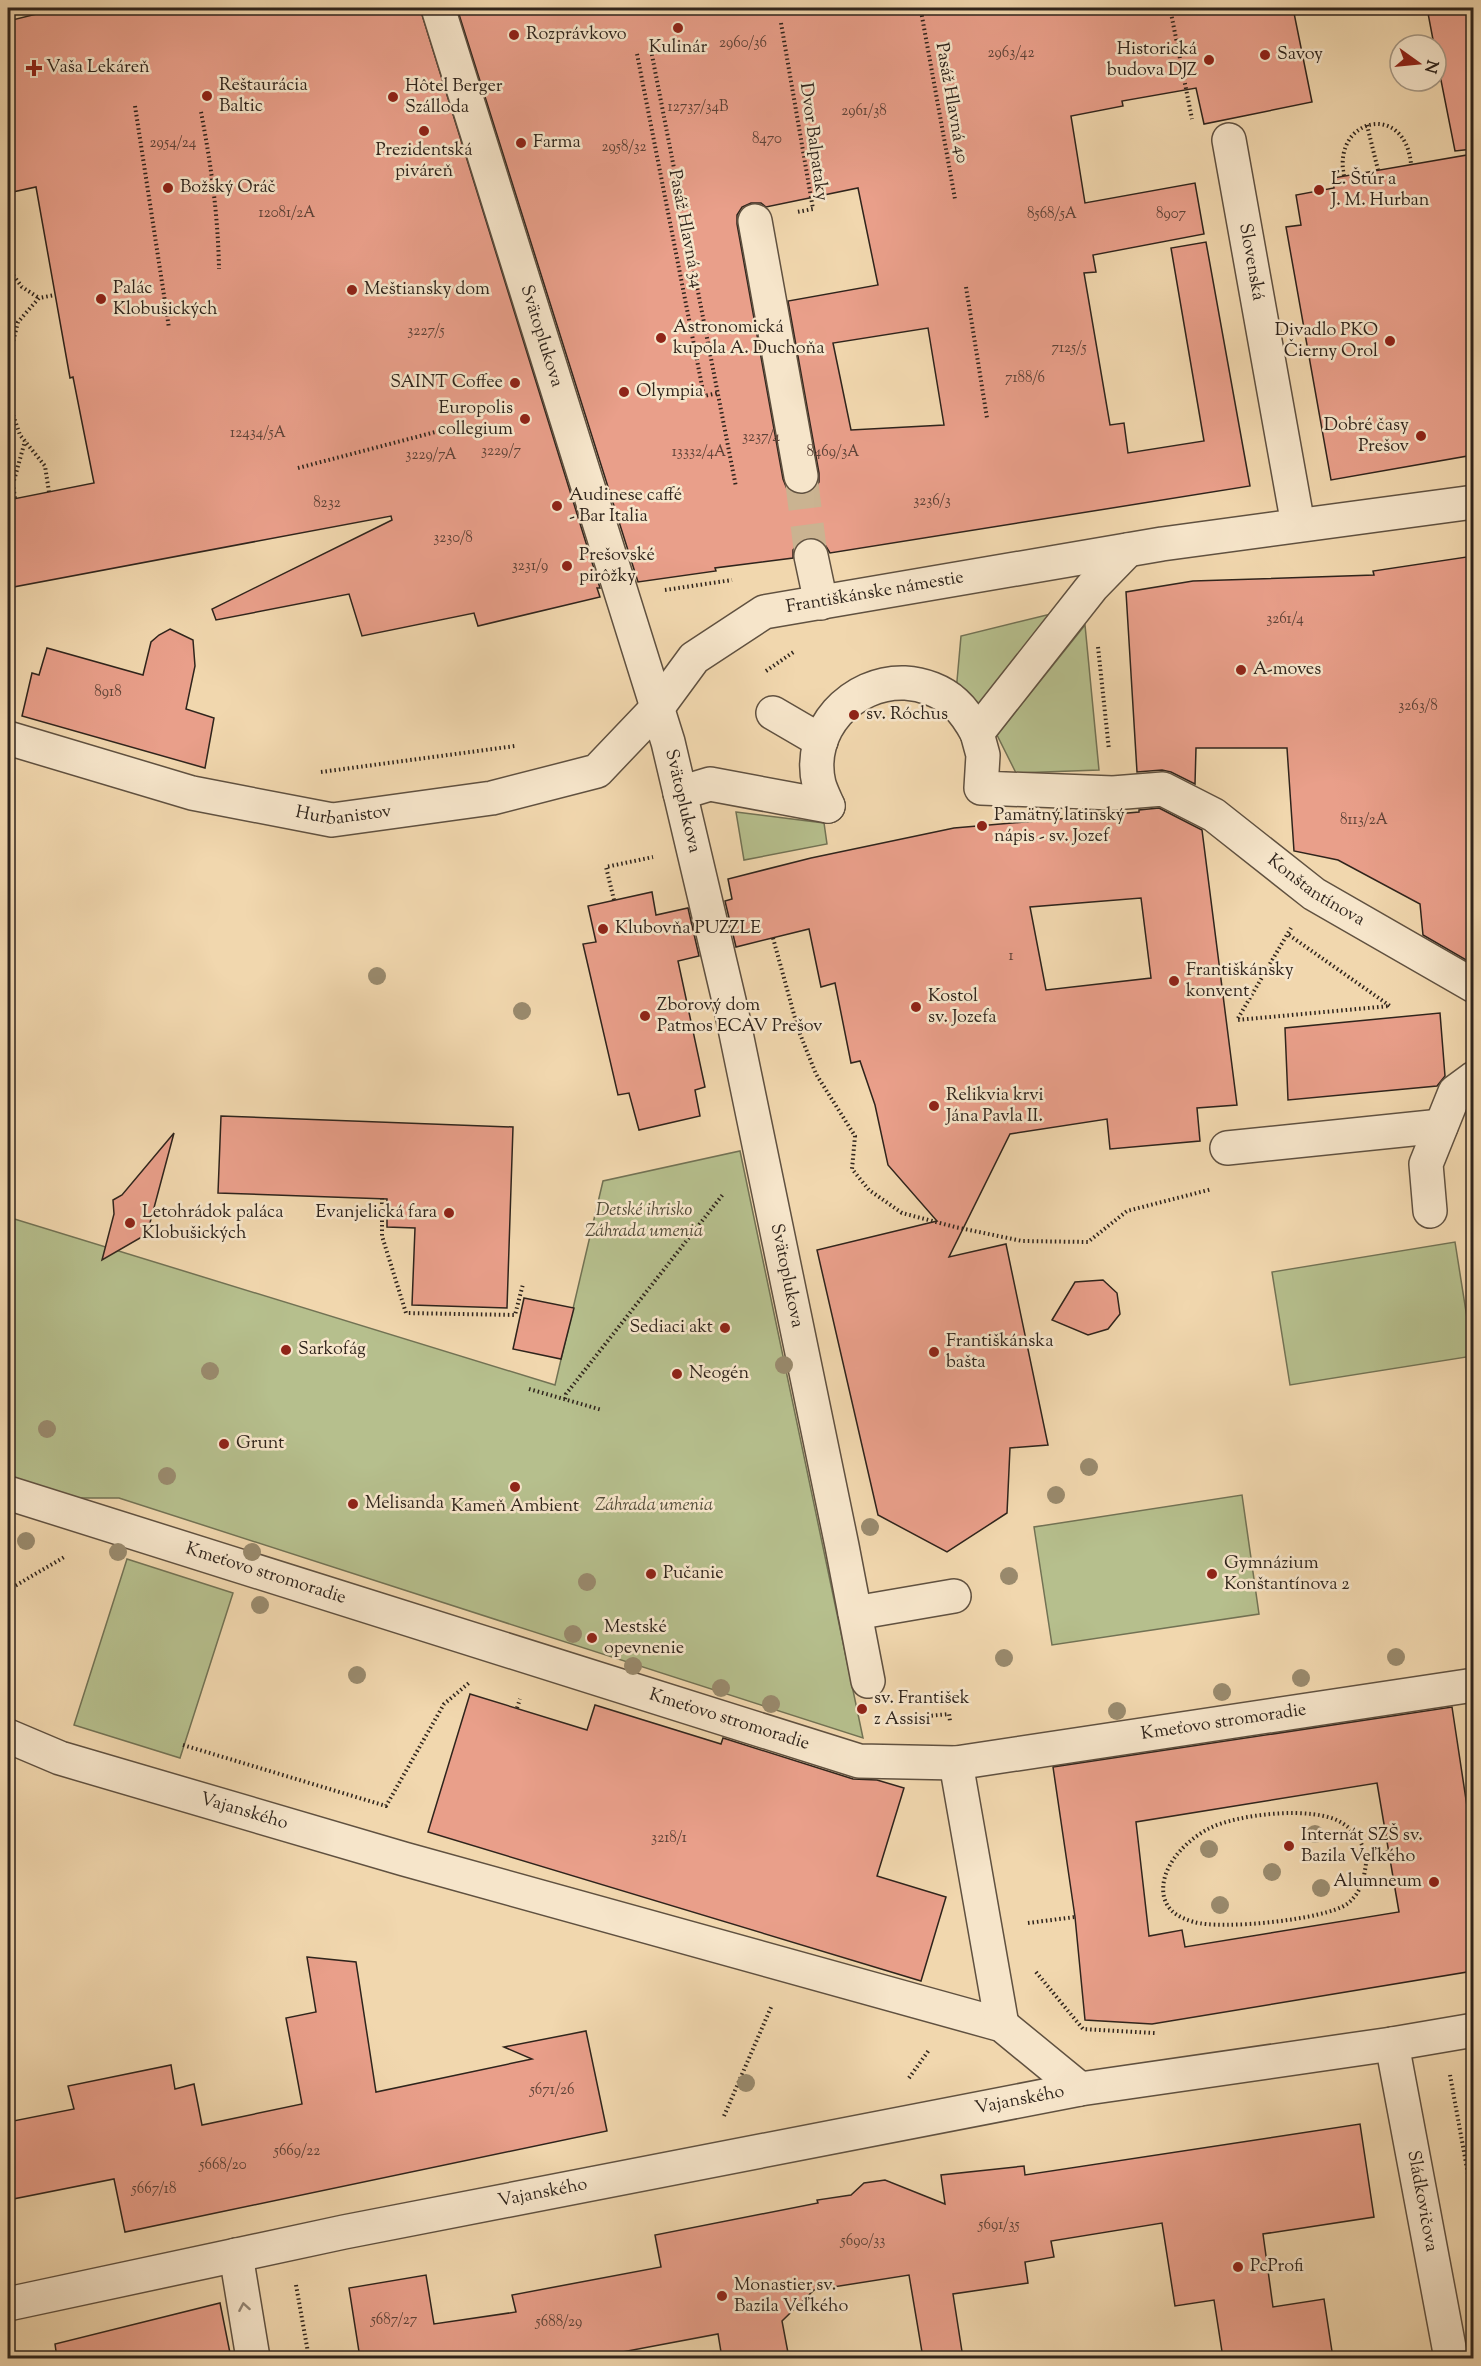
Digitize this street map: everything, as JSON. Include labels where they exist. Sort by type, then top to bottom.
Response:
[{"type":"street","name":"Svätoplukova","points":[[438,8],[658,707],[731,1009],[868,1681]]},
{"type":"street","name":"Slovenská","points":[[1229,140],[1298,525]]},
{"type":"street","points":[[755,221],[801,476]]},
{"type":"street","points":[[1298,525],[1473,502]]},
{"type":"street","name":"Františkánske námestie","points":[[658,707],[694,658],[764,612],[1162,544],[1298,525]]},
{"type":"street","points":[[977,733],[1092,587],[1128,550]]},
{"type":"street","points":[[811,556],[821,603]]},
{"type":"street","points":[[680,793],[710,784],[828,806],[817,772],[821,741],[838,710],[853,697],[869,689],[892,683],[918,684],[943,694],[965,713],[977,733],[983,755],[981,788],[1113,793]]},
{"type":"street","name":"Hurbanistov","points":[[8,738],[192,793],[332,820],[492,798],[597,771],[658,707]]},
{"type":"street","points":[[773,713],[821,741]]},
{"type":"street","name":"Konštantínova","points":[[1113,793],[1162,789],[1214,815],[1314,894],[1473,986]]},
{"type":"street","points":[[1430,1211],[1426,1164],[1455,1092],[1473,1078]]},
{"type":"street","points":[[1227,1148],[1441,1126]]},
{"type":"street","name":"Kmeťovo stromoradie","points":[[8,1493],[859,1761],[956,1763],[1473,1685]]},
{"type":"street","points":[[855,1613],[954,1596]]},
{"type":"street","name":"Vajanského","points":[[8,1736],[60,1758],[404,1859],[1002,2025],[1080,2089]]},
{"type":"street","points":[[956,1763],[1002,2025]]},
{"type":"street","name":"Vajanského","points":[[8,2304],[236,2254],[1080,2089],[1392,2044],[1473,2030]]},
{"type":"street","name":"Sládkovičova","points":[[1392,2044],[1451,2358]]},
{"type":"street","points":[[236,2254],[253,2358]]},
{"type":"path","points":[[1170,8],[1198,146],[1229,140]]},
{"type":"path","name":"Pasáž Hlavná 40","points":[[921,11],[955,199]]},
{"type":"path","name":"Dvor Balpataky","points":[[755,221],[813,209],[781,22]]},
{"type":"path","name":"Pasáž Hlavná 34","points":[[651,50],[736,487]]},
{"type":"path","name":"Pasáž Hlavná 34","points":[[637,54],[704,396],[718,393]]},
{"type":"path","points":[[135,106],[169,328]]},
{"type":"path","points":[[201,112],[213,176],[218,224],[219,269]]},
{"type":"path","points":[[1344,176],[1342,166],[1346,145],[1352,134],[1367,125],[1382,124],[1399,133],[1407,143],[1411,164]]},
{"type":"path","points":[[1367,125],[1378,170]]},
{"type":"path","points":[[8,268],[22,287],[39,298]]},
{"type":"path","points":[[966,287],[987,418]]},
{"type":"path","points":[[50,492],[45,466],[20,435],[12,412],[10,377],[13,342],[18,322],[39,298],[55,295]]},
{"type":"path","points":[[298,468],[443,430]]},
{"type":"path","points":[[15,498],[13,483],[26,441]]},
{"type":"path","points":[[1100,672],[1113,793]]},
{"type":"path","points":[[317,773],[515,746]]},
{"type":"path","points":[[614,900],[606,867],[692,849]]},
{"type":"path","points":[[1289,935],[1390,1006],[1237,1020],[1289,935],[1292,926]]},
{"type":"path","points":[[773,938],[798,1029],[816,1074],[855,1136],[852,1168],[869,1190],[902,1213],[955,1227],[1022,1240],[1088,1242],[1127,1211],[1215,1188]]},
{"type":"path","points":[[565,1399],[574,1384],[760,1147]]},
{"type":"path","points":[[382,1198],[382,1236],[406,1313],[515,1316],[523,1284]]},
{"type":"path","points":[[528,1389],[602,1410]]},
{"type":"path","points":[[8,1590],[116,1527]]},
{"type":"path","points":[[183,1745],[386,1806],[444,1704],[472,1680]]},
{"type":"path","points":[[517,1708],[521,1695]]},
{"type":"path","points":[[1295,1814],[1328,1817],[1341,1822],[1352,1831],[1367,1855],[1359,1891],[1346,1904],[1324,1912],[1256,1923],[1196,1923],[1169,1909],[1164,1896],[1164,1880],[1180,1850],[1210,1828],[1239,1819],[1295,1814]]},
{"type":"path","points":[[1367,1855],[1389,1852]]},
{"type":"path","points":[[1024,1924],[1075,1917]]},
{"type":"path","points":[[1033,1968],[1083,2028],[1157,2033],[1162,2077]]},
{"type":"path","points":[[721,2123],[760,2028]]},
{"type":"path","points":[[1450,2074],[1473,2207]]},
{"type":"path","points":[[295,2280],[309,2358]]},
{"type":"green space","points":[[1051,614],[981,708],[956,692],[961,636]]},
{"type":"green space","points":[[1085,625],[1099,770],[1016,773],[997,735]]},
{"type":"green space","points":[[736,812],[824,823],[827,844],[744,860]]},
{"type":"green space","name":"Záhrada umenia","points":[[740,1151],[863,1738],[119,1498],[8,1498],[8,1217],[555,1385],[603,1181]]},
{"type":"green space","points":[[1455,1242],[1473,1356],[1290,1385],[1272,1272]]},
{"type":"green space","points":[[1242,1495],[1259,1614],[1052,1645],[1034,1527]]},
{"type":"green space","points":[[127,1559],[233,1593],[180,1758],[74,1725]]},
{"type":"building","points":[[61,8],[420,8],[600,588],[597,588],[600,597],[478,626],[474,613],[362,636],[349,594],[216,620],[212,609],[392,520],[391,516],[8,588],[8,500],[94,483],[73,377],[70,378],[36,187],[8,193],[8,21]]},
{"type":"building","points":[[457,8],[1293,8],[1312,102],[1204,124],[1196,88],[1122,101],[1123,106],[1071,116],[1085,203],[1195,183],[1204,234],[1093,255],[1096,272],[1084,273],[1110,425],[1124,423],[1128,453],[1204,441],[1171,248],[1206,242],[1250,486],[830,553],[824,543],[817,538],[808,538],[798,543],[793,550],[793,558],[715,568],[716,571],[638,582]],"holes":[[[858,188],[878,285],[788,301],[819,473],[819,482],[814,490],[805,494],[795,494],[787,489],[783,479],[737,215],[742,207],[751,203],[761,203],[766,207]],[[928,328],[944,425],[851,430],[833,343]]]},
{"type":"building","points":[[1427,8],[1473,8],[1473,149],[1455,151],[1444,93],[1448,93],[1448,33],[1432,33]]},
{"type":"building","name":"Divadlo PKO Čierny Orol","points":[[1473,154],[1473,455],[1331,480],[1286,227],[1301,225],[1296,195],[1334,188],[1333,178]]},
{"type":"building","points":[[1473,556],[1473,964],[1423,935],[1420,904],[1338,860],[1294,851],[1287,748],[1196,748],[1195,784],[1162,770],[1137,772],[1126,592],[1193,581],[1374,575],[1373,571]]},
{"type":"building","points":[[170,629],[193,640],[195,666],[186,709],[214,718],[205,768],[22,716],[32,673],[39,675],[47,648],[143,675],[151,642]]},
{"type":"building","points":[[1159,808],[1202,830],[1237,1105],[1197,1108],[1200,1141],[1110,1149],[1107,1119],[1010,1134],[949,1257],[1006,1244],[1048,1445],[1010,1448],[1007,1513],[947,1552],[878,1515],[817,1250],[937,1221],[888,1165],[875,1105],[860,1061],[851,1063],[835,983],[821,987],[809,929],[736,947],[725,901],[732,899],[728,879],[811,858],[954,828],[1139,812],[1139,810]],"holes":[[[1141,898],[1151,978],[1046,990],[1030,907]]]},
{"type":"building","name":"Zborový dom Patmos ECAV Prešov","points":[[652,892],[656,915],[688,908],[699,956],[678,961],[705,1087],[695,1090],[700,1116],[639,1130],[629,1093],[618,1095],[583,944],[596,942],[588,906]]},
{"type":"building","points":[[1440,1013],[1445,1076],[1437,1086],[1288,1100],[1285,1028]]},
{"type":"building","name":"Evanjelická fara","points":[[221,1116],[513,1127],[507,1308],[412,1305],[415,1228],[387,1227],[387,1199],[218,1193]]},
{"type":"building","points":[[174,1133],[147,1234],[102,1260],[114,1214],[113,1200],[122,1195]]},
{"type":"building","points":[[1103,1280],[1117,1293],[1120,1314],[1108,1329],[1088,1335],[1052,1320],[1075,1282]]},
{"type":"building","points":[[524,1298],[574,1308],[561,1359],[513,1349]]},
{"type":"building","points":[[470,1694],[587,1730],[595,1705],[721,1744],[723,1738],[853,1779],[877,1780],[904,1788],[877,1876],[946,1897],[921,1981],[428,1832]]},
{"type":"building","name":"Alumneum","points":[[1452,1707],[1473,1846],[1473,1971],[1152,2024],[1085,2020],[1075,1917],[1053,1767]],"holes":[[[1377,1783],[1399,1912],[1185,1947],[1182,1930],[1149,1936],[1136,1822]]]},
{"type":"building","points":[[307,1957],[356,1962],[376,2092],[532,2059],[504,2047],[586,2031],[607,2131],[125,2232],[114,2179],[8,2200],[8,2122],[74,2109],[68,2086],[171,2065],[175,2089],[194,2084],[202,2125],[302,2104],[286,2018],[316,2012]]},
{"type":"building","points":[[1360,2124],[1374,2217],[1263,2234],[1273,2307],[1324,2299],[1333,2358],[1223,2358],[1214,2300],[1175,2306],[1162,2223],[1051,2241],[1054,2257],[1025,2262],[1028,2283],[953,2294],[963,2358],[923,2358],[909,2275],[814,2290],[782,2321],[789,2358],[722,2358],[718,2334],[606,2355],[607,2358],[360,2358],[349,2288],[426,2275],[434,2324],[516,2312],[512,2295],[661,2267],[655,2235],[818,2203],[817,2200],[851,2195],[864,2183],[885,2180],[945,2204],[941,2175],[1024,2166],[1025,2175]]},
{"type":"building","points":[[220,2303],[231,2358],[57,2358],[55,2344]]},
{"type":"tunnel","points":[[801,476],[811,556]]},
{"type":"place","name":"Kulinár","points":[[678,28]]},
{"type":"place","name":"Rozprávkovo","points":[[514,35]]},
{"type":"place","name":"Savoy","points":[[1265,55]]},
{"type":"place","name":"Historická budova DJZ","points":[[1209,60]]},
{"type":"place","name":"Vaša Lekáreň","points":[[34,68]]},
{"type":"place","name":"Reštaurácia Baltic","points":[[207,96]]},
{"type":"place","name":"Hôtel Berger Szálloda","points":[[393,97]]},
{"type":"place","name":"Prezidentská piváreň","points":[[424,131]]},
{"type":"place","name":"Farma","points":[[521,143]]},
{"type":"place","name":"Božský Oráč","points":[[168,188]]},
{"type":"place","name":"Ľ. Štúr a J. M. Hurban","points":[[1319,190]]},
{"type":"place","name":"Meštiansky dom","points":[[352,290]]},
{"type":"place","name":"Palác Klobušických","points":[[101,299]]},
{"type":"place","name":"Astronomická kupola A. Duchoňa","points":[[661,338]]},
{"type":"place","name":"Divadlo PKO Čierny Orol","points":[[1390,341]]},
{"type":"place","name":"SAINT Coffee","points":[[515,383]]},
{"type":"place","name":"Olympia","points":[[624,392]]},
{"type":"place","name":"Europolis collegium","points":[[525,419]]},
{"type":"place","name":"Dobré časy Prešov","points":[[1421,436]]},
{"type":"place","name":"Audinese caffé - Bar Italia","points":[[557,506]]},
{"type":"place","name":"Prešovské pirôžky","points":[[567,566]]},
{"type":"place","name":"A-moves","points":[[1241,670]]},
{"type":"place","name":"sv. Róchus","points":[[854,715]]},
{"type":"place","name":"Pamätný latinský nápis - sv. Jozef","points":[[982,826]]},
{"type":"place","name":"Klubovňa PUZZLE","points":[[603,929]]},
{"type":"place","name":"Františkánsky konvent","points":[[1174,981]]},
{"type":"place","name":"Kostol sv. Jozefa","points":[[916,1007]]},
{"type":"place","name":"Zborový dom Patmos ECAV Prešov","points":[[645,1016]]},
{"type":"place","name":"Relikvia krvi Jána Pavla II.","points":[[934,1106]]},
{"type":"place","name":"Evanjelická fara","points":[[449,1213]]},
{"type":"place","name":"Letohrádok paláca Klobušických","points":[[130,1223]]},
{"type":"place","name":"Sediaci akt","points":[[725,1328]]},
{"type":"place","name":"Sarkofág","points":[[286,1350]]},
{"type":"place","name":"Františkánska bašta","points":[[934,1352]]},
{"type":"place","name":"Neogén","points":[[677,1374]]},
{"type":"place","name":"Grunt","points":[[224,1444]]},
{"type":"place","name":"Kameň Ambient","points":[[515,1487]]},
{"type":"place","name":"Melisanda","points":[[353,1504]]},
{"type":"place","name":"Pučanie","points":[[651,1574]]},
{"type":"place","name":"Gymnázium Konštantínova 2","points":[[1212,1574]]},
{"type":"place","name":"Mestské opevnenie","points":[[592,1638]]},
{"type":"place","name":"sv. František z Assisi","points":[[862,1709]]},
{"type":"place","name":"Internát SZŠ sv. Bazila Veľkého","points":[[1289,1846]]},
{"type":"place","name":"Alumneum","points":[[1434,1882]]},
{"type":"place","name":"PcProfi","points":[[1238,2267]]},
{"type":"place","name":"Monastier sv. Bazila Veľkého","points":[[722,2296]]},
{"type":"park label","name":"Detské ihrisko Záhrada umenia","points":[[644,1221]]}]
